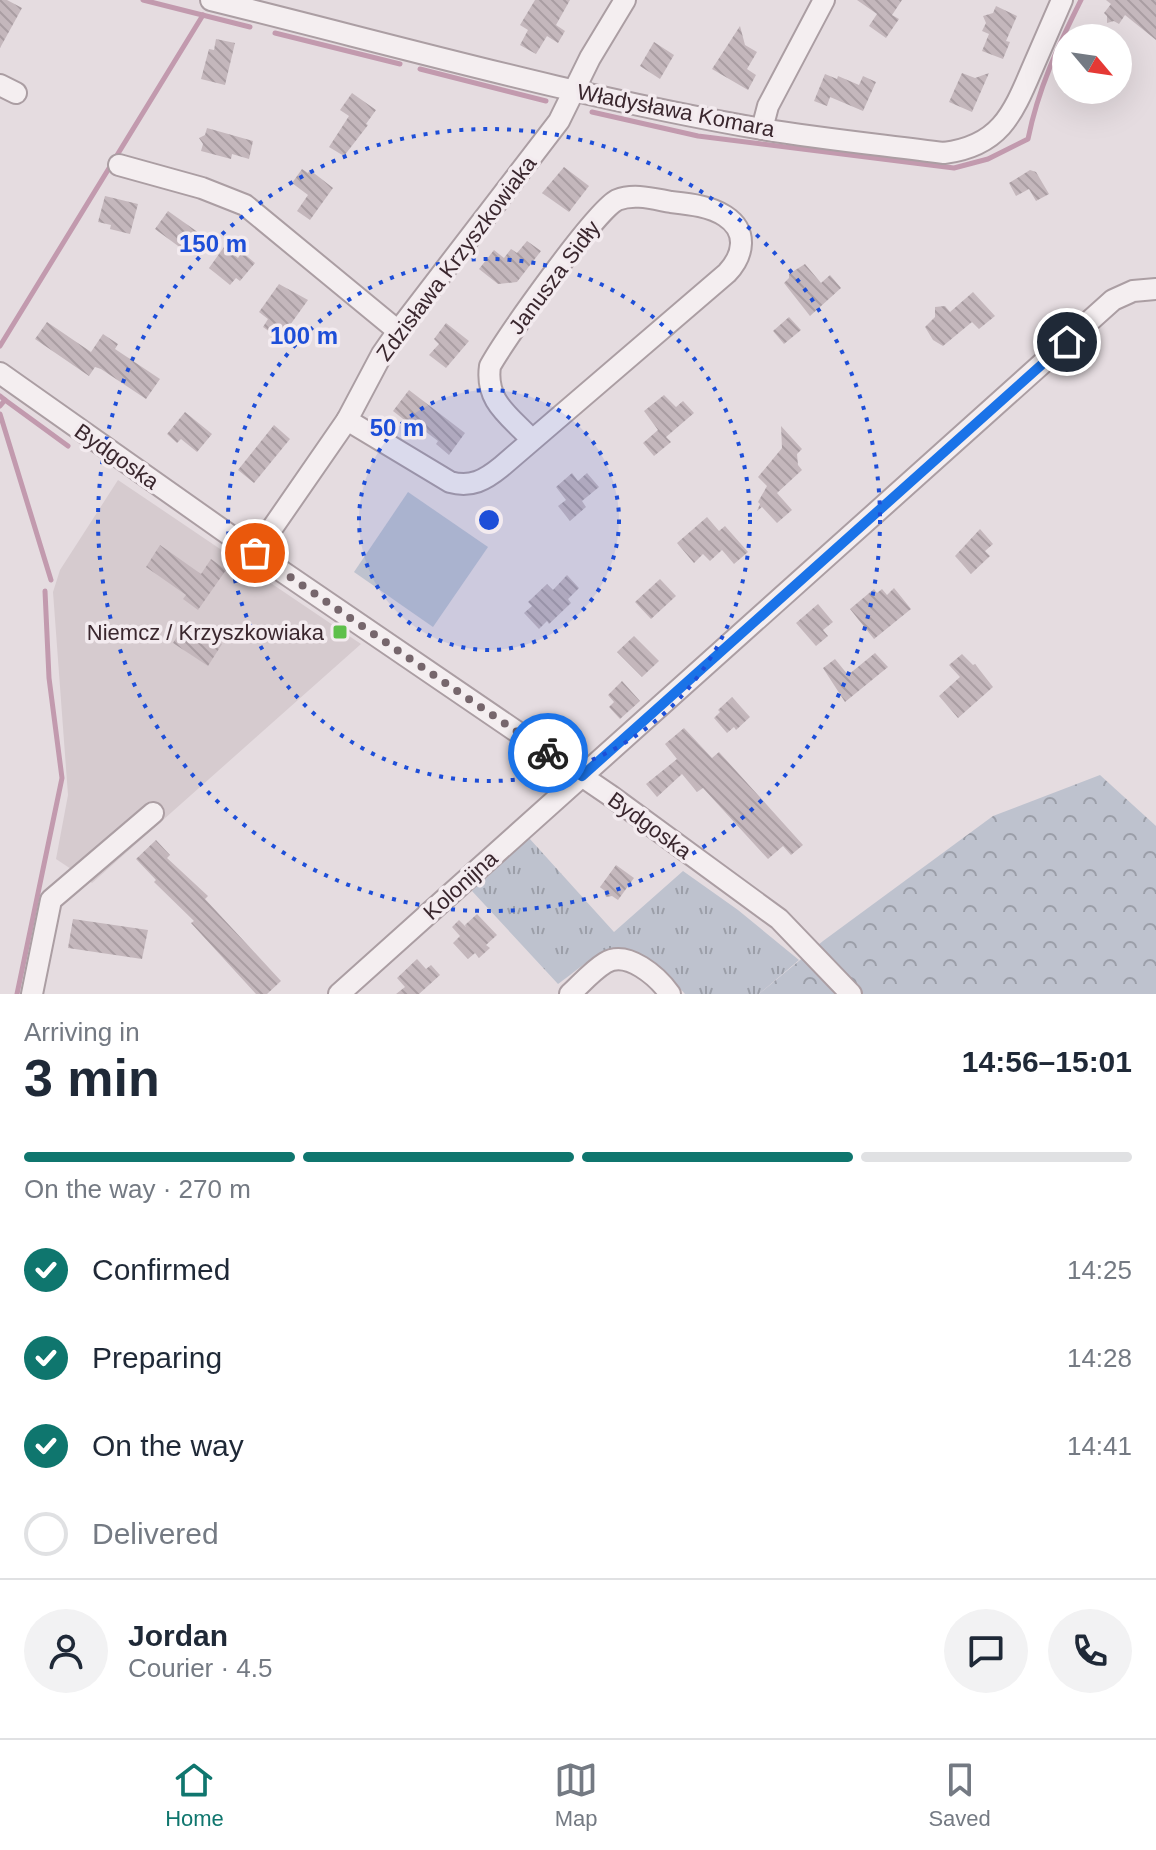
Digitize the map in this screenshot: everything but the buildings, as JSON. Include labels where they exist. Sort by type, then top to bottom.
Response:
[{"type":"street","name":"Władysława Komara","points":[[211,0],[575,90],[762,129],[944,153],[965,150],[1001,128],[1015,109],[1062,0]]},
{"type":"street","name":"Zdzisława Krzyszkowiaka","points":[[255,553],[347,420],[382,354],[398,331],[559,121],[590,58],[625,0]]},
{"type":"street","points":[[762,129],[768,106],[824,0]]},
{"type":"street","points":[[119,165],[202,188],[245,205],[398,331]]},
{"type":"street","name":"Janusza Sidły","points":[[347,420],[450,482],[463,486],[489,477],[532,440],[736,263],[743,246],[739,231],[726,216],[701,206],[635,196],[615,201],[594,222],[490,366],[488,382],[491,395],[532,440]]},
{"type":"street","name":"Kolonijna","points":[[339,994],[1113,300],[1133,291],[1156,289]]},
{"type":"street","name":"Bydgoska","points":[[0,373],[255,553],[582,776],[779,919],[851,994]]},
{"type":"street","points":[[32,994],[51,900],[153,813]]},
{"type":"street","points":[[570,994],[607,961],[626,959],[662,983],[670,994]]},
{"type":"shaded area","points":[[118,480],[361,644],[92,883],[56,859],[68,795],[53,592],[60,570]]},
{"type":"green space","points":[[408,492],[488,547],[433,627],[354,572]]},
{"type":"green space","points":[[1100,775],[1156,826],[1156,994],[759,994],[823,941],[993,816]]},
{"type":"green space","points":[[529,838],[614,932],[683,871],[738,910],[799,960],[759,994],[685,994],[652,963],[621,949],[599,954],[558,984],[472,891]]},
{"type":"waterway","points":[[143,0],[250,27]]},
{"type":"waterway","points":[[592,112],[698,136],[954,168],[988,159],[1028,139],[1050,68],[1081,0]]},
{"type":"waterway","points":[[0,346],[203,15]]},
{"type":"waterway","points":[[275,33],[400,64]]},
{"type":"waterway","points":[[420,69],[546,101]]},
{"type":"waterway","points":[[0,396],[5,400],[0,406]]},
{"type":"waterway","points":[[5,400],[68,446]]},
{"type":"waterway","points":[[0,414],[51,580]]},
{"type":"waterway","points":[[17,994],[62,778],[49,678],[45,591]]},
{"type":"way so far","points":[[255,553],[548,753]]},
{"type":"place","name":"Niemcz / Krzyszkowiaka","points":[[340,632]]},
{"type":"route","points":[[548,753],[582,776],[1067,342]]}]
